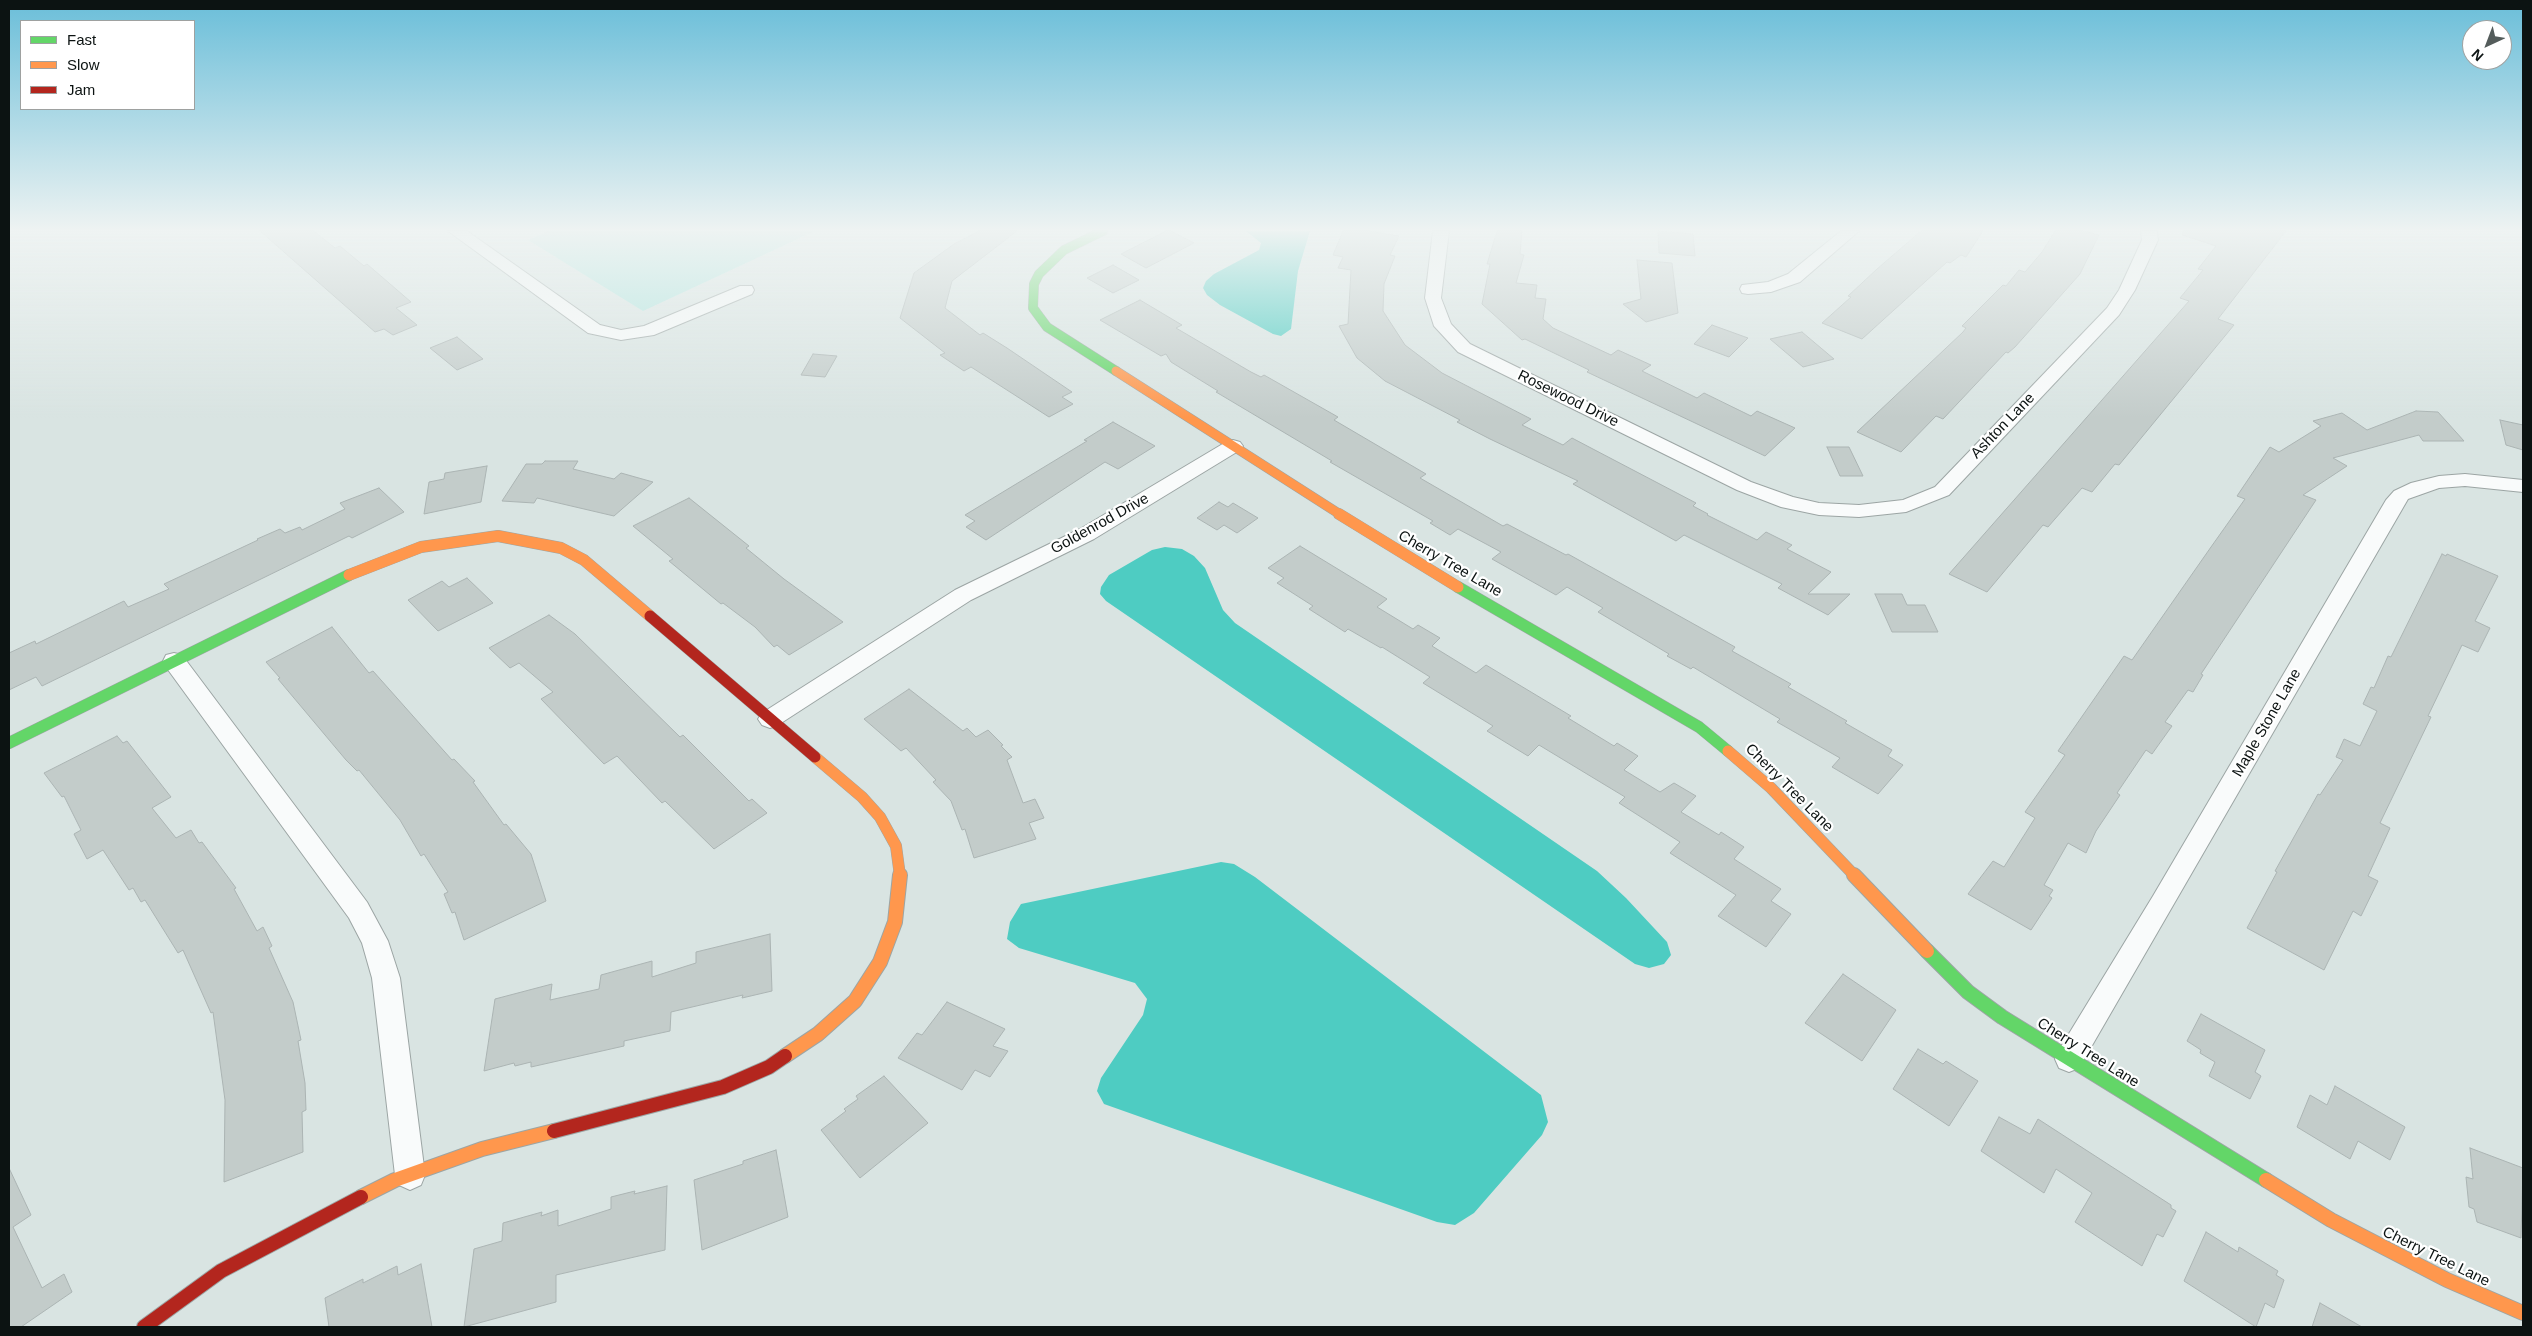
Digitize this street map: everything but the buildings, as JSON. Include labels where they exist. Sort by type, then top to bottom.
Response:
[{"type":"street","points":[[544,293],[594,329],[621,335],[648,331],[738,293]]},
{"type":"street","name":"Cherry Tree Lane","points":[[1034,293],[1033,308],[1048,327],[1400,553],[1699,727],[1771,788],[1941,966],[1968,992],[2002,1017],[2331,1220],[2447,1280],[2523,1313]]},
{"type":"street","name":"Rosewood Drive","points":[[1434,293],[1433,298],[1443,326],[1464,348],[1744,486],[1788,502]]},
{"type":"street","name":"Ashton Lane","points":[[1788,502],[1819,510],[1877,510],[1906,506],[1942,491],[2113,310],[2124,293]]},
{"type":"street","name":"Goldenrod Drive","points":[[770,719],[963,595],[1095,530],[1233,446]]},
{"type":"street","name":"Maple Stone Lane","points":[[2069,1059],[2162,904],[2393,505],[2401,495],[2418,487],[2439,482],[2490,481],[2523,486]]},
{"type":"street","points":[[9,743],[360,570],[422,547],[498,536],[560,548],[584,560],[862,797],[880,817],[896,846],[901,882],[894,922],[880,962],[855,1001],[818,1034],[769,1067],[722,1088],[482,1149],[410,1175],[305,1225],[221,1272],[144,1327]]},
{"type":"street","points":[[174,661],[358,910],[375,941],[386,978],[410,1175]]},
{"type":"shaded area","points":[[614,293],[681,293],[643,311]]},
{"type":"water","points":[[1206,293],[1295,293],[1291,329],[1281,336],[1273,334],[1220,305]]},
{"type":"water","points":[[1165,547],[1182,549],[1194,556],[1205,568],[1223,610],[1235,623],[1597,871],[1626,898],[1667,942],[1671,955],[1664,964],[1649,968],[1635,964],[1106,601],[1100,594],[1101,587],[1109,575],[1152,550]]},
{"type":"water","points":[[1221,862],[1234,864],[1255,877],[1541,1095],[1548,1122],[1542,1135],[1474,1213],[1455,1225],[1437,1222],[1104,1104],[1097,1091],[1101,1078],[1143,1015],[1147,999],[1135,983],[1019,948],[1007,939],[1010,922],[1021,904]]},
{"type":"traffic: fast","points":[[1034,293],[1033,308],[1047,327],[1116,371]]},
{"type":"traffic: fast","points":[[9,743],[349,575]]},
{"type":"traffic: fast","points":[[1458,587],[1699,727],[1728,751]]},
{"type":"traffic: fast","points":[[1927,951],[1968,992],[2002,1017],[2266,1180]]},
{"type":"traffic: slow","points":[[1116,371],[1400,553],[1458,587]]},
{"type":"traffic: slow","points":[[349,575],[421,547],[498,536],[561,548],[584,560],[650,616]]},
{"type":"traffic: slow","points":[[1728,751],[1771,788],[1927,951]]},
{"type":"traffic: slow","points":[[785,1056],[818,1034],[855,1001],[880,962],[895,922],[901,882],[896,846],[880,817],[862,797],[815,757]]},
{"type":"traffic: slow","points":[[361,1197],[395,1180],[482,1149],[554,1131]]},
{"type":"traffic: slow","points":[[2266,1180],[2331,1220],[2447,1280],[2523,1313]]},
{"type":"traffic: jam","points":[[650,616],[815,757]]},
{"type":"traffic: jam","points":[[554,1131],[723,1087],[769,1067],[785,1056]]},
{"type":"traffic: jam","points":[[144,1327],[221,1271],[361,1197]]}]
